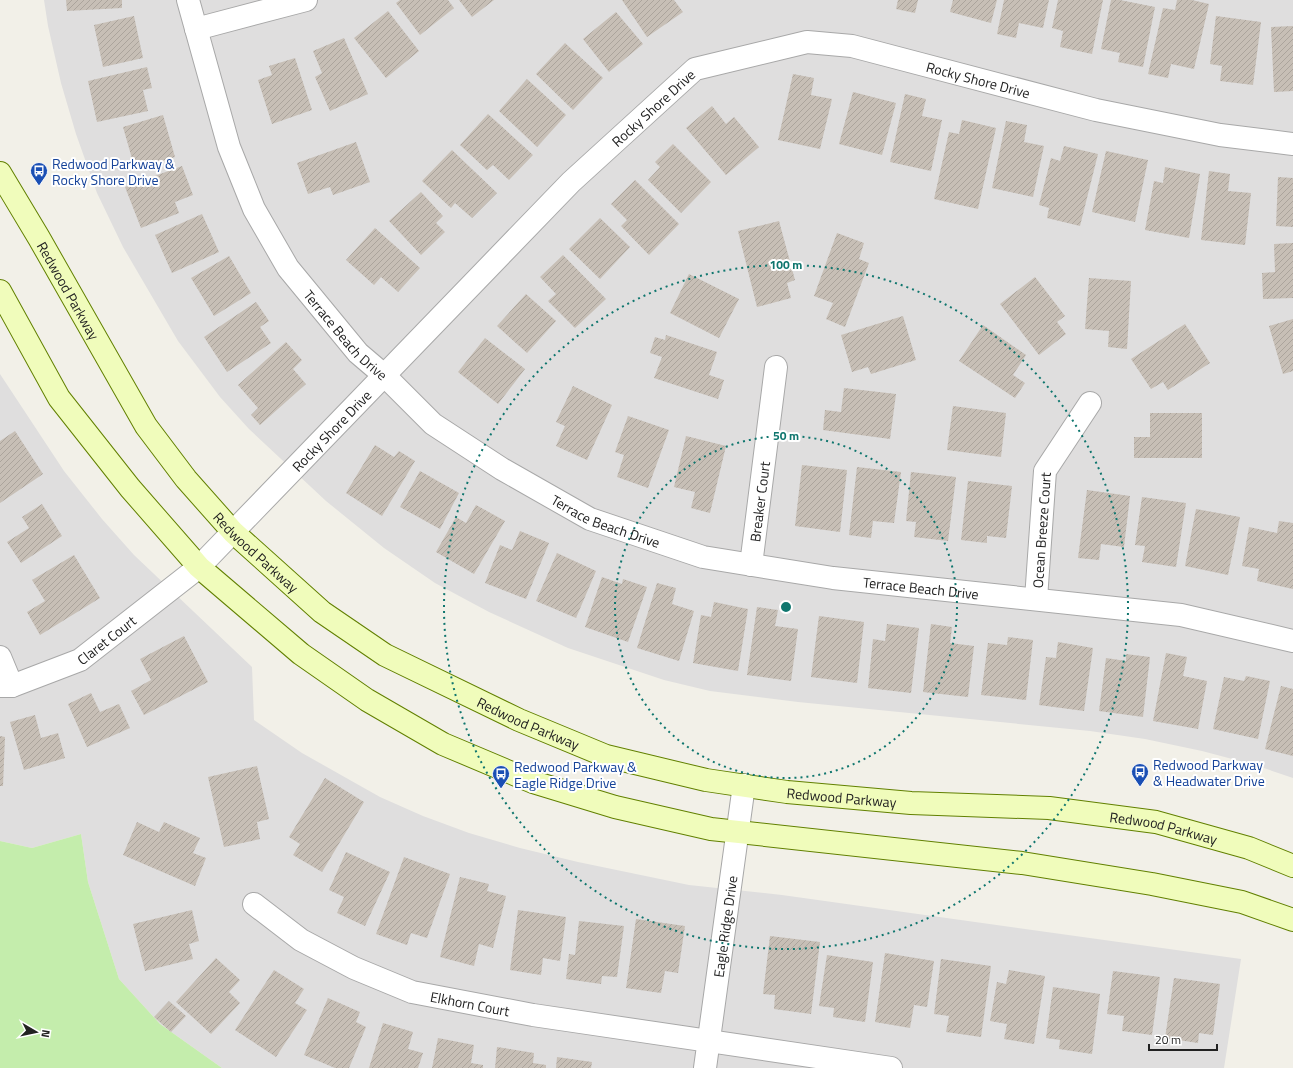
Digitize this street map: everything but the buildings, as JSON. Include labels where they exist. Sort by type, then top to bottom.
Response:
[{"type":"main road","name":"Redwood Parkway","points":[[0,173],[39,238],[146,426],[186,478],[233,532],[322,612],[385,655],[519,720],[606,756],[706,780],[787,792],[910,802],[1049,808],[1156,822],[1249,848],[1293,866]]},
{"type":"main road","points":[[0,291],[59,398],[130,488],[199,567],[301,654],[367,700],[442,744],[532,782],[615,807],[711,829],[1045,867],[1152,884],[1242,902],[1293,920]]},
{"type":"street","name":"Terrace Beach Drive","points":[[188,0],[228,147],[254,209],[288,268],[323,313],[358,354],[385,376],[433,424],[502,469],[590,518],[703,557],[833,578],[1036,598],[1181,615],[1293,641]]},
{"type":"street","points":[[196,29],[299,4],[306,0]]},
{"type":"street","name":"Rocky Shore Drive","points":[[199,567],[571,182],[695,69],[807,42],[852,46],[1096,110],[1220,135],[1293,144]]},
{"type":"street","name":"Breaker Court","points":[[751,565],[776,367]]},
{"type":"street","name":"Ocean Breeze Court","points":[[1036,598],[1045,471],[1090,403]]},
{"type":"street","name":"Claret Court","points":[[6,686],[80,660],[199,567]]},
{"type":"street","points":[[0,657],[6,686]]},
{"type":"street","name":"Eagle Ridge Drive","points":[[706,1068],[744,785]]},
{"type":"street","name":"Elkhorn Court","points":[[254,904],[301,940],[354,968],[412,992],[533,1015],[891,1068]]},
{"type":"shaded area","points":[[44,0],[1293,0],[1293,778],[1255,765],[1202,751],[1145,739],[1090,731],[798,702],[710,691],[664,680],[568,648],[489,612],[435,583],[384,548],[326,501],[249,429],[220,397],[178,341],[123,247],[97,193],[76,134],[61,83],[48,26]]},
{"type":"shaded area","points":[[0,374],[64,471],[102,519],[134,555],[252,667],[254,720],[302,753],[380,797],[423,816],[469,833],[520,848],[578,862],[689,885],[782,895],[1241,959],[1224,1068],[222,1068],[160,1024],[119,979],[88,882],[81,834],[32,848],[0,841]]},
{"type":"green space","points":[[81,834],[88,882],[119,979],[160,1024],[222,1068],[0,1068],[0,841],[32,848]]},
{"type":"place","name":"Redwood Parkway & Rocky Shore Drive","points":[[39,186]]},
{"type":"place","name":"Redwood Parkway & Headwater Drive","points":[[1140,787]]},
{"type":"place","name":"Redwood Parkway & Eagle Ridge Drive","points":[[501,789]]}]
